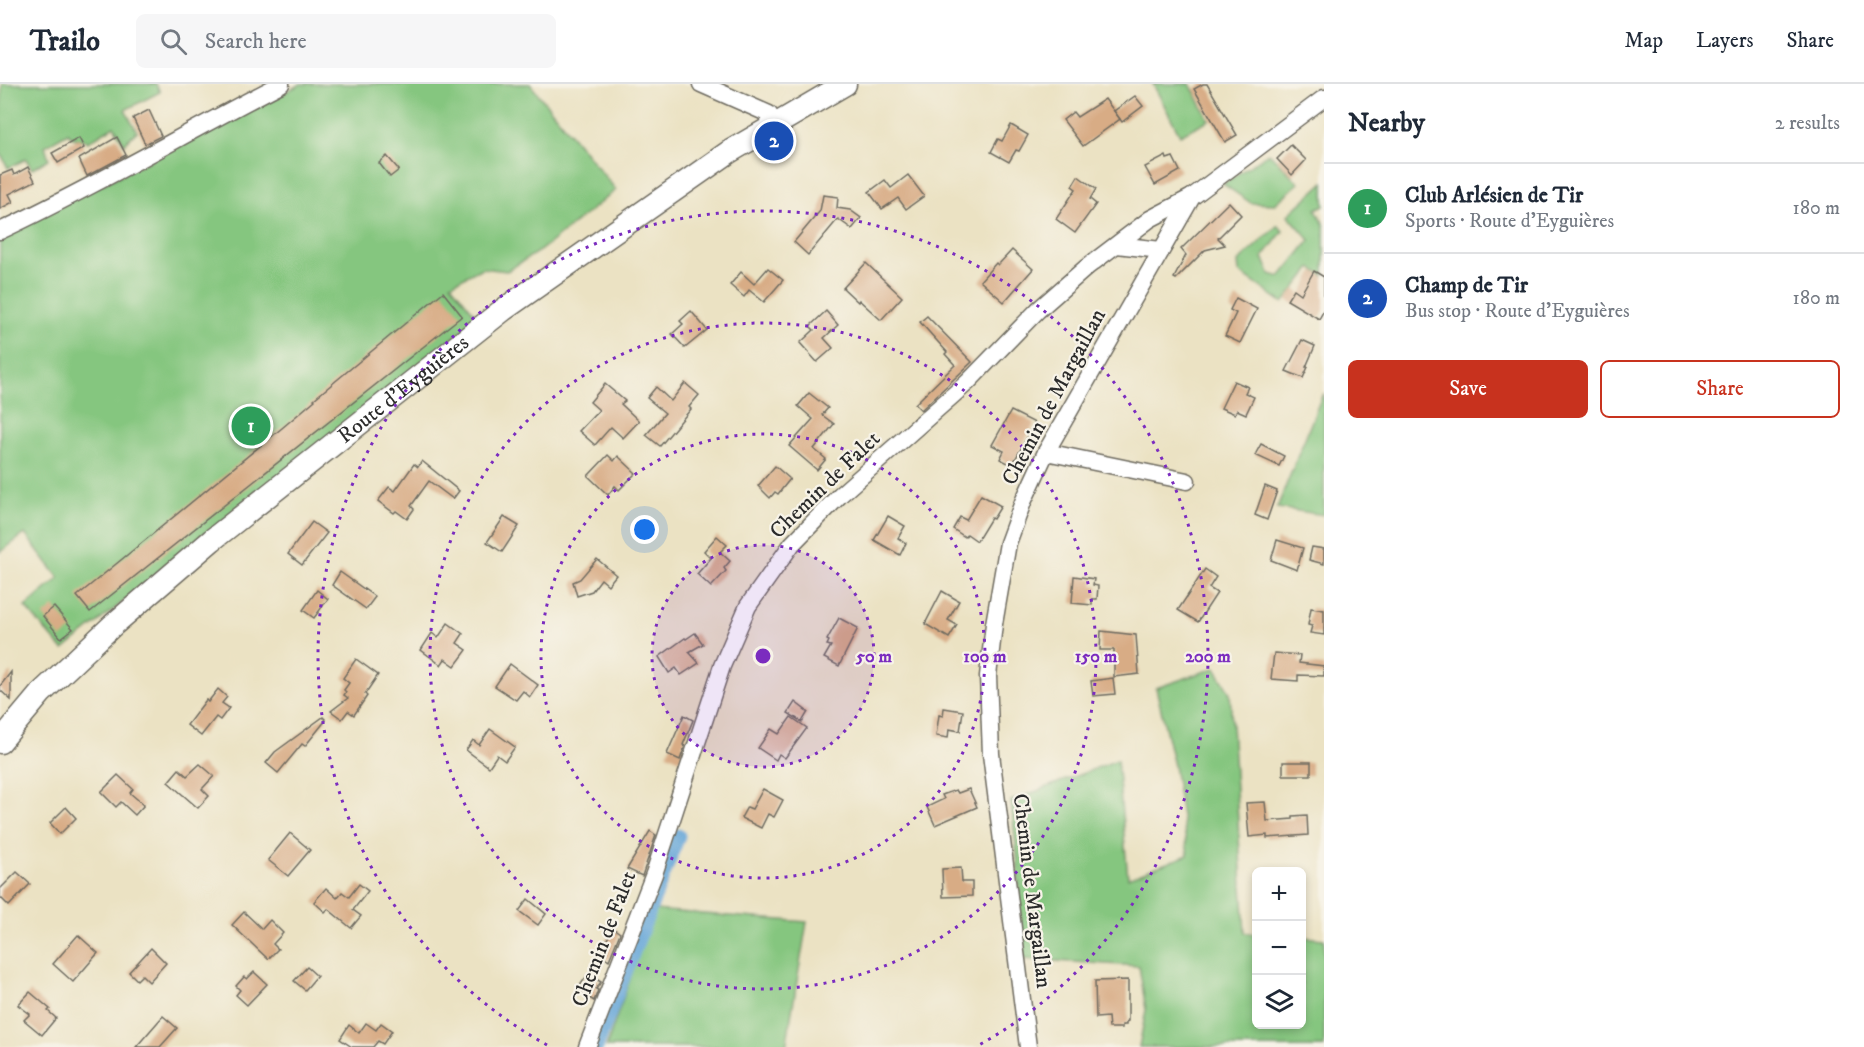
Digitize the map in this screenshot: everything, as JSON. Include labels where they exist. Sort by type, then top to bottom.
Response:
[{"type":"main road","name":"Route d'Eyguières","points":[[0,742],[41,693],[113,625],[230,526],[503,310],[729,152],[845,84]]},
{"type":"street","points":[[0,231],[57,204],[281,84]]},
{"type":"street","points":[[701,84],[769,114],[776,125]]},
{"type":"street","name":"Chemin de Margaillan","points":[[1028,1047],[991,754],[988,676],[1008,543],[1023,502],[1046,452],[1192,196],[1324,98]]},
{"type":"street","name":"Chemin de Falet","points":[[587,1047],[654,874],[722,666],[748,606],[792,544],[840,495],[968,382],[1038,310],[1087,267],[1150,219],[1192,196]]},
{"type":"street","points":[[1116,245],[1161,250]]},
{"type":"street","points":[[1046,452],[1187,481]]},
{"type":"green space","points":[[2,84],[156,84],[160,92],[125,110],[137,131],[124,144],[114,126],[88,142],[73,138],[68,133],[45,146],[49,159],[32,169],[26,159],[8,168],[0,152]]},
{"type":"green space","points":[[301,84],[530,84],[616,190],[541,250],[507,271],[482,268],[451,284],[478,318],[63,650],[25,607],[59,578],[25,534],[0,552],[0,236]]},
{"type":"green space","points":[[1153,84],[1190,84],[1209,120],[1180,135]]},
{"type":"green space","points":[[1269,153],[1299,183],[1275,204],[1251,203],[1223,184]]},
{"type":"green space","points":[[1324,182],[1324,205],[1316,209],[1324,225],[1324,276],[1311,268],[1283,303],[1239,272],[1238,262],[1278,225],[1283,231],[1263,257],[1270,274],[1280,277],[1310,240],[1288,215]]},
{"type":"green space","points":[[1324,394],[1324,515],[1277,508],[1321,398]]},
{"type":"green space","points":[[1215,668],[1230,693],[1245,933],[1252,934],[1252,1029],[1306,1029],[1306,937],[1324,939],[1324,1047],[1139,1047],[1146,1010],[1139,966],[1023,959],[1017,855],[1011,801],[1117,760],[1128,878],[1188,855],[1174,766],[1156,688]]},
{"type":"green space","points":[[654,910],[807,922],[786,1047],[606,1047]]},
{"type":"building","points":[[1207,84],[1237,135],[1225,142],[1194,89]]},
{"type":"building","points":[[1135,96],[1143,106],[1122,122],[1114,111]]},
{"type":"building","points":[[1105,99],[1120,119],[1083,146],[1063,120],[1073,112],[1077,117]]},
{"type":"building","points":[[149,110],[161,136],[145,144],[133,118]]},
{"type":"building","points":[[1011,125],[1028,135],[1019,151],[1016,150],[1009,162],[991,152],[998,139],[1002,141]]},
{"type":"building","points":[[117,137],[126,155],[87,176],[79,159]]},
{"type":"building","points":[[79,138],[84,148],[58,163],[52,153]]},
{"type":"building","points":[[1291,145],[1306,160],[1292,175],[1277,159]]},
{"type":"building","points":[[387,156],[399,170],[390,177],[379,163]]},
{"type":"building","points":[[1166,156],[1167,159],[1173,157],[1180,171],[1155,185],[1145,167]]},
{"type":"building","points":[[28,167],[35,181],[9,194],[13,202],[0,209],[0,175],[12,170],[14,175]]},
{"type":"building","points":[[908,175],[924,196],[906,209],[898,198],[882,209],[869,192],[885,180],[891,188]]},
{"type":"building","points":[[1078,176],[1096,189],[1090,199],[1096,204],[1075,233],[1056,219],[1076,189],[1072,186]]},
{"type":"building","points":[[823,195],[838,197],[837,208],[850,210],[861,218],[852,229],[838,219],[808,255],[794,242],[820,211]]},
{"type":"building","points":[[1229,202],[1241,215],[1218,238],[1225,245],[1205,250],[1176,279],[1174,278],[1186,255],[1181,249]]},
{"type":"building","points":[[1012,250],[1033,269],[1004,302],[980,281]]},
{"type":"building","points":[[866,263],[902,297],[881,320],[843,288]]},
{"type":"building","points":[[768,268],[783,280],[764,302],[749,290],[744,297],[730,285],[741,272],[754,284]]},
{"type":"building","points":[[1314,271],[1324,277],[1324,310],[1319,319],[1287,300],[1294,289],[1301,294]]},
{"type":"building","points":[[443,292],[462,316],[90,612],[77,596]]},
{"type":"building","points":[[1236,298],[1257,309],[1240,343],[1225,336],[1236,313],[1230,310]]},
{"type":"building","points":[[691,311],[707,330],[685,348],[672,334],[683,324],[680,321]]},
{"type":"building","points":[[826,311],[838,325],[824,338],[833,348],[817,362],[800,343],[814,330],[810,326]]},
{"type":"building","points":[[927,316],[972,362],[921,410],[915,404],[955,365],[945,354],[947,352],[920,322]]},
{"type":"building","points":[[1302,340],[1315,346],[1303,378],[1286,371]]},
{"type":"building","points":[[1234,381],[1248,387],[1245,393],[1254,397],[1246,414],[1237,410],[1235,414],[1221,408]]},
{"type":"building","points":[[685,383],[699,395],[689,407],[691,409],[660,446],[646,435],[665,413],[647,398],[656,387],[671,401]]},
{"type":"building","points":[[605,384],[625,401],[621,404],[639,421],[623,438],[611,427],[595,445],[579,431],[599,410],[590,402]]},
{"type":"building","points":[[809,393],[828,408],[822,415],[834,424],[814,449],[826,459],[817,470],[789,446],[813,419],[798,406]]},
{"type":"building","points":[[1011,411],[1035,423],[1012,465],[1000,459],[1004,451],[992,445]]},
{"type":"building","points":[[1261,444],[1284,456],[1279,466],[1255,455]]},
{"type":"building","points":[[608,455],[614,461],[618,456],[636,473],[619,490],[615,486],[608,495],[588,476]]},
{"type":"building","points":[[422,461],[459,491],[453,499],[429,481],[411,506],[414,509],[407,519],[378,501],[389,487],[395,491],[414,464],[418,467]]},
{"type":"building","points":[[775,466],[790,479],[778,494],[775,492],[770,498],[758,486]]},
{"type":"building","points":[[1265,486],[1277,491],[1267,520],[1255,515]]},
{"type":"building","points":[[981,495],[1001,506],[977,541],[953,529],[960,517],[966,520]]},
{"type":"building","points":[[888,516],[905,526],[898,538],[906,543],[900,555],[874,540]]},
{"type":"building","points":[[504,517],[519,526],[502,552],[487,542]]},
{"type":"building","points":[[312,522],[327,533],[302,565],[288,554]]},
{"type":"building","points":[[717,536],[727,545],[720,552],[730,561],[724,568],[726,571],[711,587],[697,574],[711,558],[704,551]]},
{"type":"building","points":[[1277,540],[1303,548],[1297,570],[1271,560]]},
{"type":"building","points":[[1312,547],[1324,549],[1324,564],[1309,560]]},
{"type":"building","points":[[597,559],[616,575],[608,585],[601,579],[592,591],[577,596],[573,582],[580,579]]},
{"type":"building","points":[[1205,569],[1216,577],[1209,588],[1217,593],[1198,622],[1178,610]]},
{"type":"building","points":[[340,572],[375,597],[366,609],[332,585]]},
{"type":"building","points":[[1074,576],[1094,579],[1093,585],[1098,586],[1097,599],[1092,599],[1092,605],[1072,603]]},
{"type":"building","points":[[317,590],[328,599],[314,618],[303,610]]},
{"type":"building","points":[[942,591],[959,601],[948,620],[957,625],[949,638],[925,624]]},
{"type":"building","points":[[54,607],[73,629],[61,638],[43,616]]},
{"type":"building","points":[[1311,608],[1324,610],[1324,635],[1310,633],[1312,626],[1308,625]]},
{"type":"building","points":[[839,618],[858,628],[839,666],[824,658],[831,646],[827,645],[829,641],[827,640]]},
{"type":"building","points":[[448,623],[463,634],[457,643],[467,650],[455,666],[445,659],[441,665],[421,650],[432,633],[438,638]]},
{"type":"building","points":[[1101,631],[1136,635],[1139,674],[1114,677],[1114,650],[1100,650]]},
{"type":"building","points":[[695,633],[703,644],[689,652],[699,663],[681,675],[676,668],[669,673],[659,657]]},
{"type":"building","points":[[1274,653],[1300,655],[1299,663],[1324,666],[1324,676],[1298,675],[1298,681],[1271,679]]},
{"type":"building","points":[[356,659],[378,675],[354,715],[348,711],[342,719],[331,711],[348,698],[344,695],[346,692],[344,690],[349,683],[343,678]]},
{"type":"building","points":[[510,664],[538,685],[530,697],[523,691],[516,700],[495,686]]},
{"type":"building","points":[[11,672],[11,700],[0,690],[0,686]]},
{"type":"building","points":[[1113,678],[1115,694],[1093,696],[1091,681]]},
{"type":"building","points":[[218,689],[227,697],[222,703],[229,708],[220,720],[216,717],[201,736],[187,725],[206,700],[208,702]]},
{"type":"building","points":[[795,702],[808,712],[802,722],[788,713]]},
{"type":"building","points":[[944,708],[963,711],[960,731],[949,729],[948,738],[936,736],[939,715],[943,716]]},
{"type":"building","points":[[684,715],[693,720],[680,760],[667,754]]},
{"type":"building","points":[[323,717],[326,720],[305,746],[302,744],[278,773],[266,763],[275,752]]},
{"type":"building","points":[[791,717],[807,728],[785,758],[779,754],[776,760],[758,748],[771,729],[779,734]]},
{"type":"building","points":[[490,729],[515,747],[505,761],[497,755],[489,767],[466,750],[473,740],[479,745]]},
{"type":"building","points":[[1283,762],[1311,762],[1311,775],[1283,775]]},
{"type":"building","points":[[200,764],[214,776],[202,789],[209,796],[198,808],[168,782],[179,769],[187,776]]},
{"type":"building","points":[[118,775],[133,789],[130,793],[144,805],[135,815],[121,802],[116,807],[101,792]]},
{"type":"building","points":[[763,789],[783,800],[774,817],[768,814],[761,828],[741,818],[747,807],[752,809]]},
{"type":"building","points":[[969,789],[977,807],[935,825],[927,807],[944,799],[942,795],[956,790],[958,793]]},
{"type":"building","points":[[1265,802],[1267,821],[1293,819],[1293,816],[1307,815],[1308,835],[1249,837],[1246,803]]},
{"type":"building","points":[[66,807],[76,818],[60,834],[50,823]]},
{"type":"building","points":[[650,831],[656,835],[642,876],[627,869]]},
{"type":"building","points":[[290,833],[310,850],[288,876],[268,860]]},
{"type":"building","points":[[961,868],[962,882],[972,882],[972,896],[943,897],[942,869]]},
{"type":"building","points":[[17,872],[30,884],[9,906],[0,897],[0,889]]},
{"type":"building","points":[[359,884],[368,891],[353,910],[361,916],[351,928],[328,909],[325,912],[314,902],[326,888],[337,898],[342,892],[349,897]]},
{"type":"building","points":[[528,899],[546,914],[538,925],[519,911]]},
{"type":"building","points":[[244,912],[262,929],[270,920],[283,933],[273,944],[278,949],[268,959],[232,925]]},
{"type":"building","points":[[613,928],[620,933],[609,960],[599,954]]},
{"type":"building","points":[[78,935],[98,953],[73,982],[53,964]]},
{"type":"building","points":[[151,948],[166,963],[149,982],[142,975],[137,980],[129,972]]},
{"type":"building","points":[[307,967],[317,976],[305,990],[294,981]]},
{"type":"building","points":[[254,972],[267,984],[247,1005],[236,995],[240,990],[236,986],[244,977],[247,979]]},
{"type":"building","points":[[588,974],[601,982],[596,989],[598,990],[594,1001],[577,990]]},
{"type":"building","points":[[1128,980],[1128,1021],[1126,1025],[1122,1025],[1122,1028],[1109,1028],[1108,1017],[1096,1018],[1095,981]]},
{"type":"building","points":[[30,992],[50,1009],[48,1011],[56,1018],[42,1035],[24,1020],[30,1014],[18,1005]]},
{"type":"building","points":[[163,1016],[177,1028],[160,1047],[136,1047]]},
{"type":"building","points":[[366,1023],[376,1030],[381,1023],[392,1031],[383,1044],[378,1041],[373,1047],[352,1047],[340,1039],[349,1025],[359,1033]]},
{"type":"waterway","points":[[596,1047],[678,836]]},
{"type":"place","name":"Champ de Tir","points":[[774,141]]},
{"type":"place","name":"Club Arlésien de Tir","points":[[251,426]]}]
